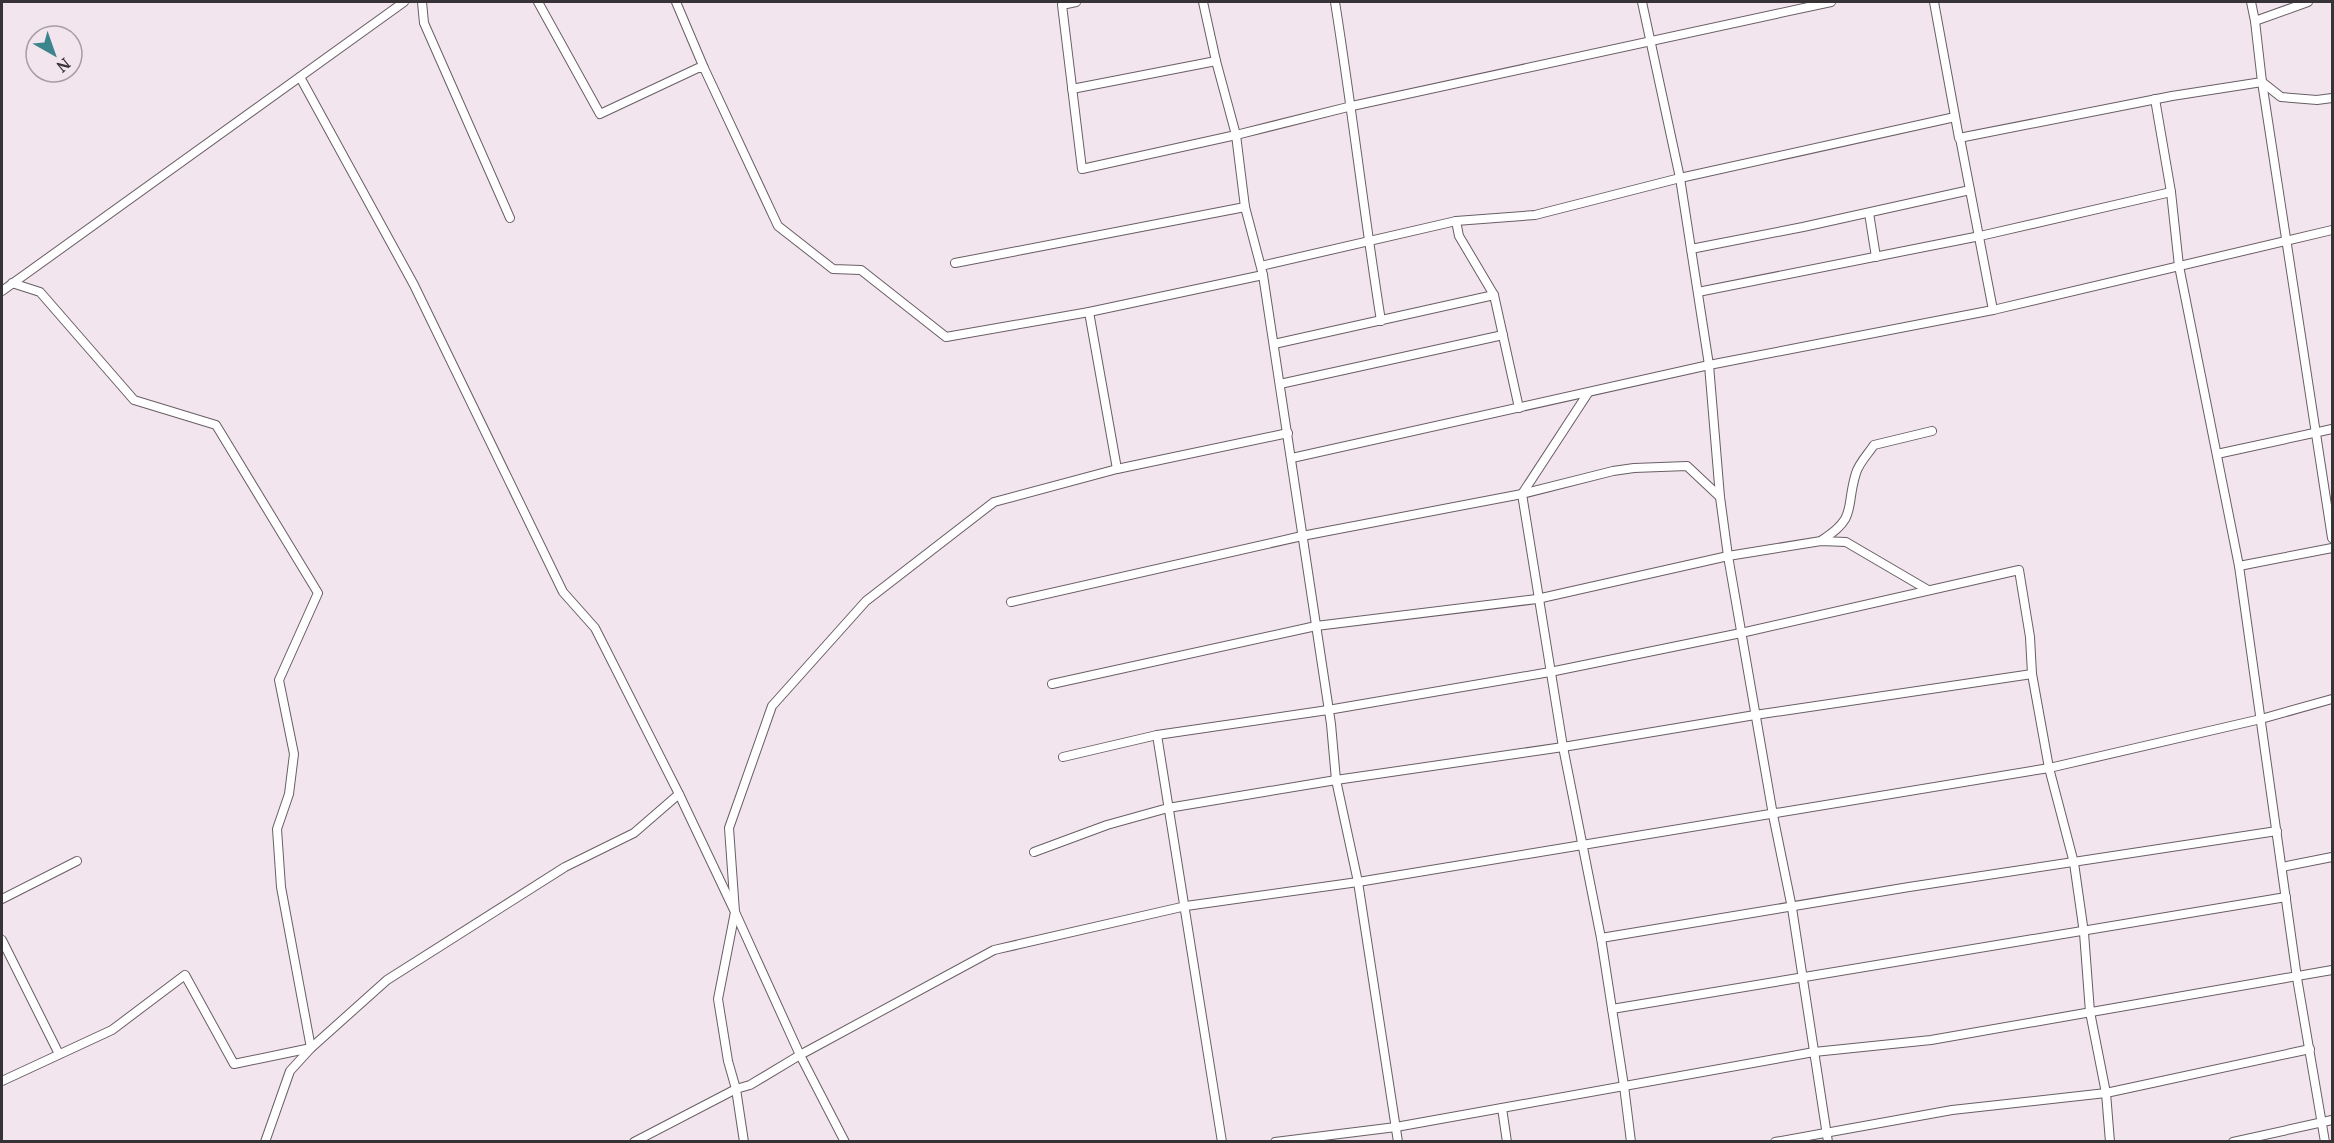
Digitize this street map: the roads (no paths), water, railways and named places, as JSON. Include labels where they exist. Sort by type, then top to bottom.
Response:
[{"type":"street","points":[[2,291],[404,2]]},
{"type":"street","points":[[422,2],[424,23],[510,218]]},
{"type":"street","points":[[538,2],[600,114],[698,68],[704,68]]},
{"type":"street","points":[[676,2],[704,68],[778,226],[833,269],[861,270],[946,336],[1089,312],[1262,271],[1369,240],[1456,221],[1535,216],[1680,178],[1955,117]]},
{"type":"street","points":[[1076,2],[1062,5],[1082,169],[1236,135],[1352,106],[1831,2]]},
{"type":"street","points":[[1203,2],[1236,135],[1245,207],[1262,271],[1292,458],[1328,710],[1335,780],[1359,882],[1398,1142]]},
{"type":"street","points":[[1335,2],[1352,106],[1381,321]]},
{"type":"street","points":[[1642,2],[1680,178],[1709,365],[1720,497],[1728,556],[1773,815],[1792,908],[1828,1142]]},
{"type":"street","points":[[1934,2],[1993,310]]},
{"type":"street","points":[[2251,2],[2332,538]]},
{"type":"street","points":[[2255,21],[2308,2]]},
{"type":"street","points":[[1072,89],[1216,61]]},
{"type":"street","points":[[300,77],[414,285],[563,592],[595,628],[679,794],[800,1054],[845,1142]]},
{"type":"street","points":[[1960,138],[2155,99],[2262,82],[2281,97],[2317,100],[2332,98]]},
{"type":"street","points":[[2155,99],[2171,192],[2179,266],[2239,566],[2297,978],[2325,1142]]},
{"type":"street","points":[[1691,249],[1869,213],[1970,189]]},
{"type":"street","points":[[1698,292],[1980,236],[2171,192]]},
{"type":"street","points":[[955,262],[1245,207]]},
{"type":"street","points":[[1869,213],[1876,257]]},
{"type":"street","points":[[1456,221],[1459,236],[1494,295],[1519,408]]},
{"type":"street","points":[[1292,458],[1709,365],[1993,310],[2332,230]]},
{"type":"street","points":[[12,283],[40,292],[134,400],[216,425],[318,593],[279,680],[294,754],[289,794],[277,830],[281,887],[311,1048]]},
{"type":"street","points":[[1274,344],[1494,295]]},
{"type":"street","points":[[1089,312],[1117,469]]},
{"type":"street","points":[[1280,384],[1503,335]]},
{"type":"street","points":[[1588,393],[1522,494],[1563,747],[1601,938],[1631,1142]]},
{"type":"street","points":[[2217,454],[2332,429]]},
{"type":"street","points":[[1821,541],[1840,529],[1850,510],[1856,471],[1874,446],[1932,431]]},
{"type":"street","points":[[744,1142],[718,999],[735,912],[729,828],[772,706],[866,601],[994,502],[1117,469],[1288,433]]},
{"type":"street","points":[[1011,602],[1302,536],[1522,494],[1613,471],[1687,466],[1720,497]]},
{"type":"street","points":[[1052,684],[1316,626],[1538,599],[1728,556],[1821,541],[1845,542],[1928,590]]},
{"type":"street","points":[[2239,566],[2332,548]]},
{"type":"street","points":[[1062,757],[1157,735],[1328,710],[1550,672],[1741,633],[2019,570],[2030,637],[2032,674],[2049,768],[2074,863],[2084,933],[2090,1012],[2106,1094],[2110,1142]]},
{"type":"street","points":[[1034,852],[1107,825],[1168,808],[1335,780],[2032,674]]},
{"type":"street","points":[[634,1142],[736,1089],[750,1085],[800,1054],[994,950],[1186,906],[1359,882],[2049,768],[2261,719],[2332,699]]},
{"type":"street","points":[[1157,735],[1222,1142]]},
{"type":"street","points":[[265,1142],[290,1071],[311,1048],[387,980],[565,867],[634,833],[679,794]]},
{"type":"street","points":[[1601,938],[1909,887],[2277,831]]},
{"type":"street","points":[[2282,867],[2332,857]]},
{"type":"street","points":[[2,899],[77,861]]},
{"type":"street","points":[[1612,1010],[1947,952],[2084,933],[2286,897]]},
{"type":"street","points":[[2,940],[59,1054]]},
{"type":"street","points":[[1275,1142],[1396,1127],[1814,1052],[1931,1040],[2297,978],[2332,970]]},
{"type":"street","points":[[2,1081],[112,1030],[185,975],[234,1064],[311,1048]]},
{"type":"street","points":[[1775,1142],[1952,1110],[2106,1094],[2310,1049]]},
{"type":"street","points":[[1502,1108],[1507,1142]]},
{"type":"street","points":[[2233,1142],[2332,1120]]}]
